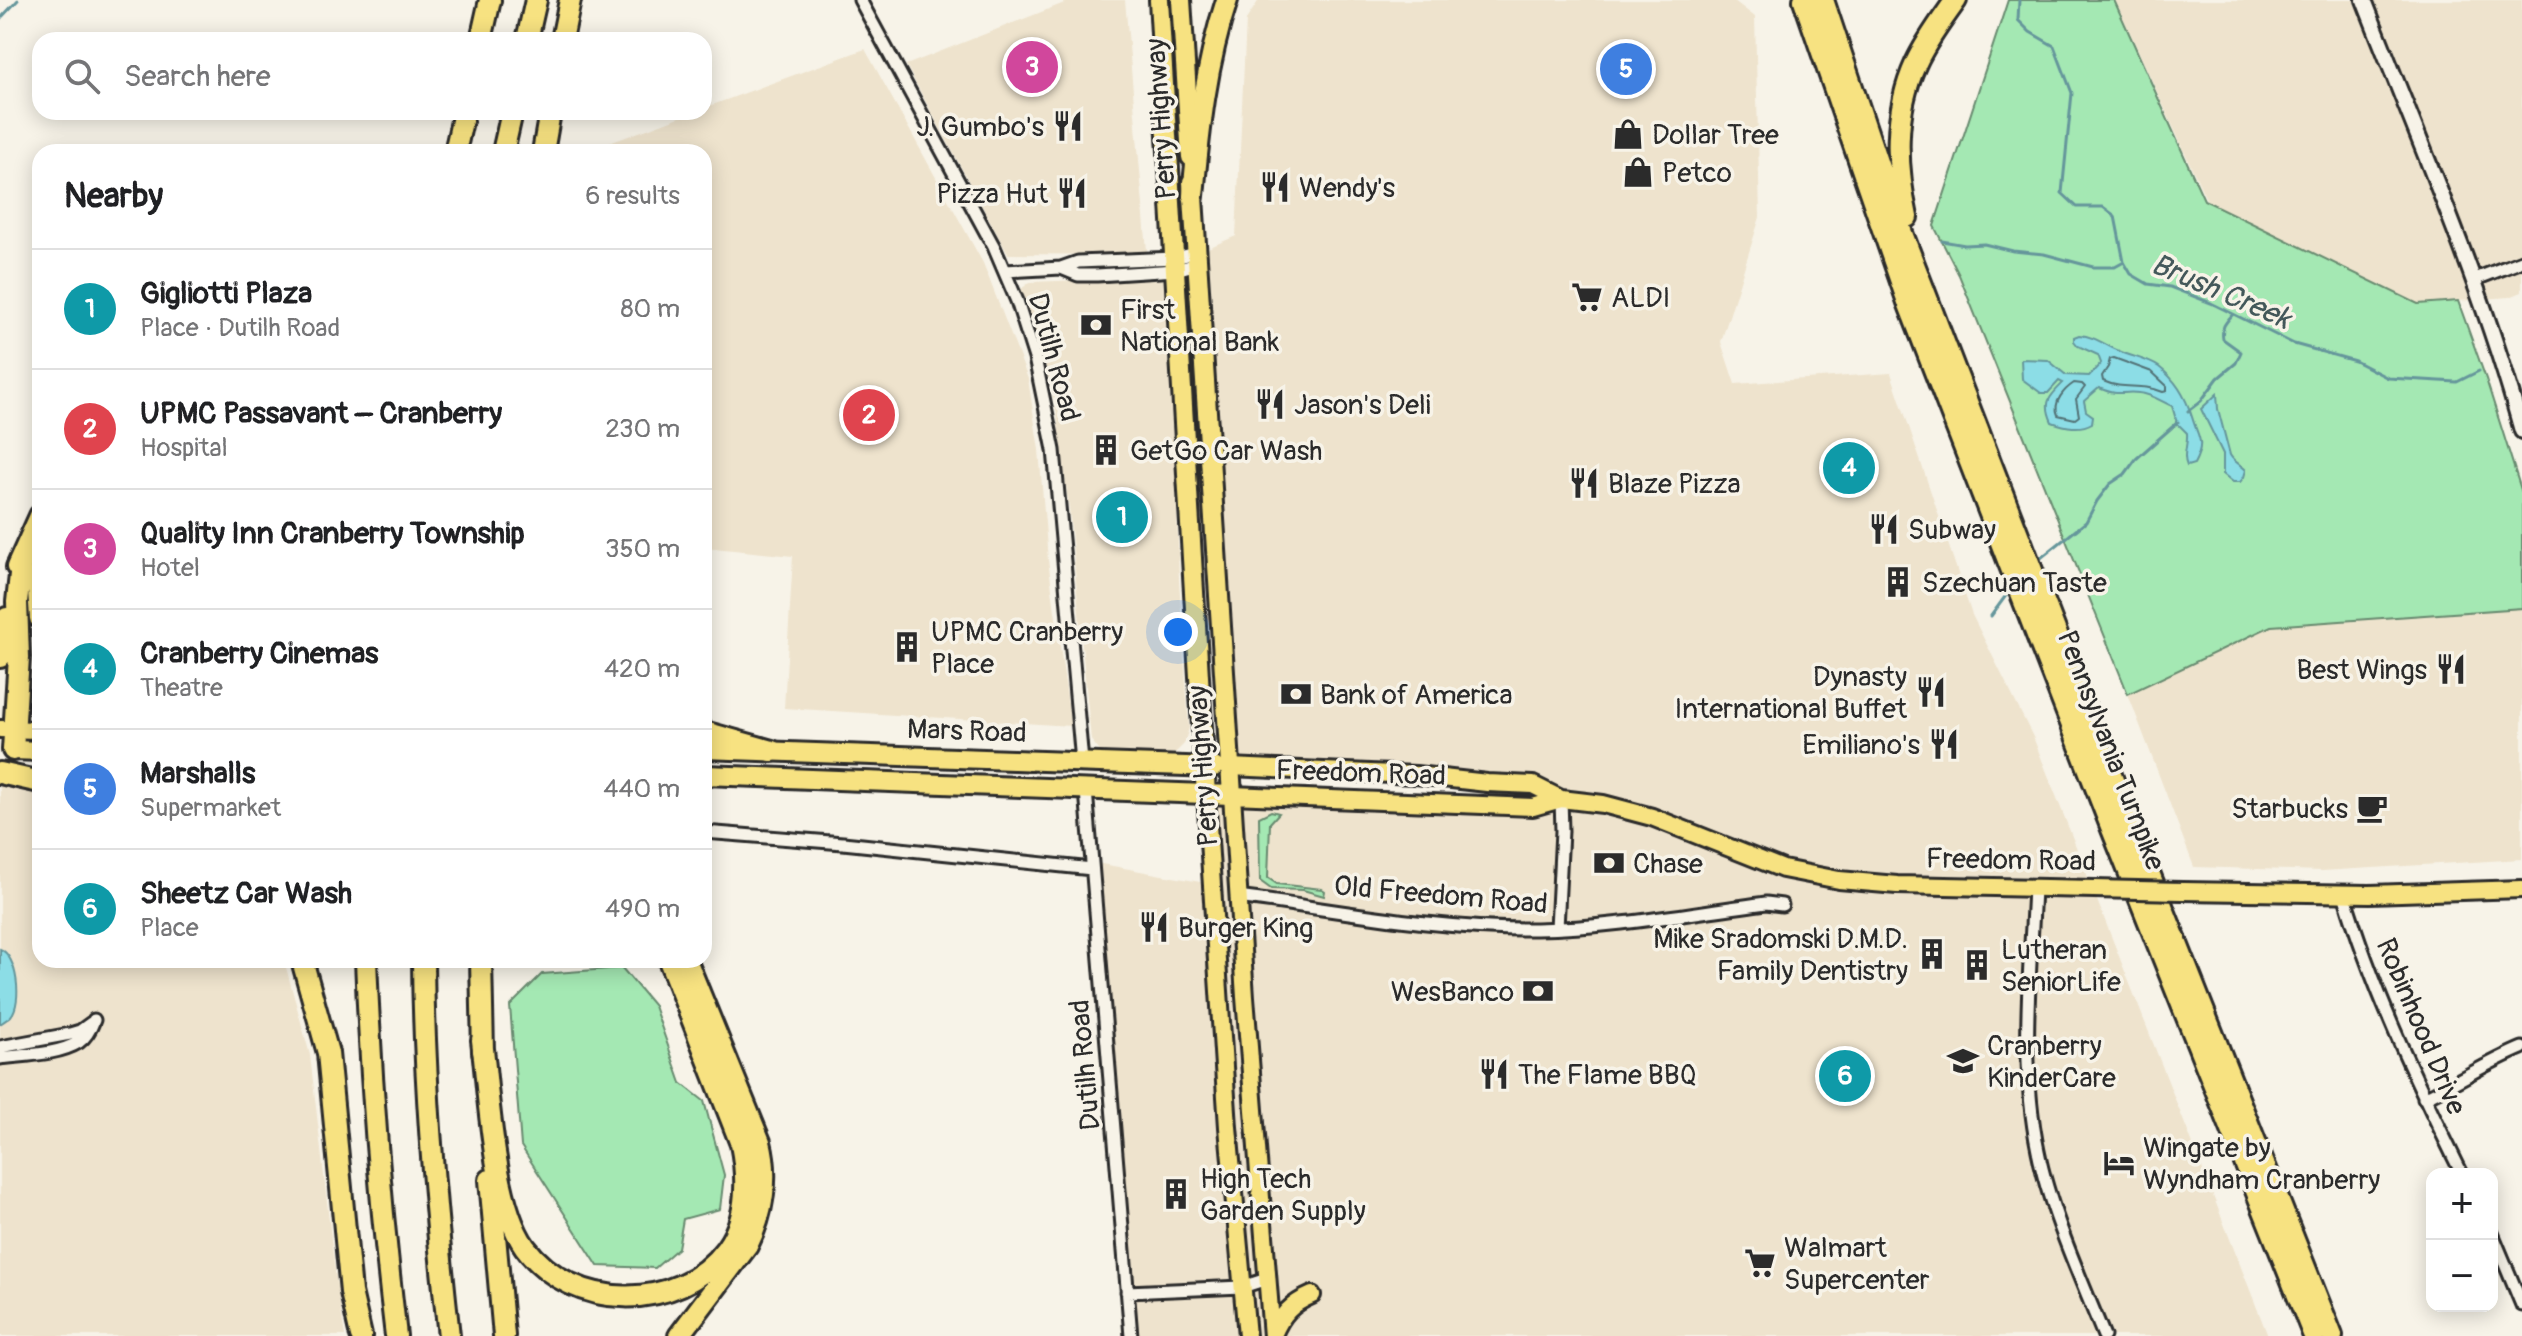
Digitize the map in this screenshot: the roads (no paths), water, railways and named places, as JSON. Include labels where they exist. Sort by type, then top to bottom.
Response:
[{"type":"highway","points":[[483,32],[490,0]]},
{"type":"highway","points":[[529,32],[536,0]]},
{"type":"highway","points":[[564,32],[570,0]]},
{"type":"highway","name":"Perry Highway","points":[[1159,0],[1206,795]]},
{"type":"highway","name":"Perry Highway","points":[[1181,0],[1232,795]]},
{"type":"highway","points":[[1193,196],[1204,89],[1227,0]]},
{"type":"highway","points":[[1788,0],[1855,153]]},
{"type":"highway","name":"Pennsylvania Turnpike","points":[[1804,0],[1908,302],[2112,829],[2314,1336]]},
{"type":"highway","name":"Pennsylvania Turnpike","points":[[1823,0],[1893,210],[2136,840],[2332,1336]]},
{"type":"highway","points":[[1925,290],[1925,271],[1902,193],[1898,165],[1899,127],[1907,86],[1915,65],[1956,0]]},
{"type":"highway","points":[[456,144],[462,120]]},
{"type":"highway","points":[[505,144],[510,120]]},
{"type":"highway","points":[[544,144],[549,120]]},
{"type":"highway","points":[[0,657],[10,585],[32,534]]},
{"type":"highway","points":[[22,557],[17,602],[19,657],[7,740],[32,748]]},
{"type":"highway","points":[[712,734],[772,751]]},
{"type":"highway","name":"Mars Road","points":[[712,749],[1229,767]]},
{"type":"highway","points":[[0,773],[32,780]]},
{"type":"highway","name":"Mars Road","points":[[712,776],[1206,795]]},
{"type":"highway","name":"Freedom Road","points":[[1206,795],[1232,795]]},
{"type":"highway","points":[[304,968],[328,1053],[351,1292],[361,1336]]},
{"type":"highway","points":[[366,968],[378,1175],[396,1336]]},
{"type":"highway","points":[[423,968],[427,1102],[449,1336]]},
{"type":"highway","points":[[481,968],[491,1197],[504,1336]]},
{"type":"highway","points":[[482,1040],[497,1161],[507,1207],[525,1246],[545,1268],[588,1292],[640,1297],[681,1285],[713,1263],[726,1249],[742,1213],[746,1176],[741,1144],[672,968]]},
{"type":"highway","points":[[679,1336],[747,1246],[755,1230],[765,1177],[760,1142],[689,968]]},
{"type":"main road","points":[[7,740],[32,732]]},
{"type":"main road","name":"Freedom Road","points":[[1229,767],[1416,775],[1533,785],[1561,799],[1636,812],[1768,864],[1819,877],[1879,884],[2344,894],[2522,889]]},
{"type":"main road","name":"Perry Highway","points":[[1206,795],[1226,1099],[1247,1336]]},
{"type":"main road","name":"Freedom Road","points":[[1232,795],[1533,807],[1561,799]]},
{"type":"main road","name":"Perry Highway","points":[[1232,795],[1272,1336]]},
{"type":"main road","points":[[1272,1336],[1285,1311],[1312,1295]]},
{"type":"street","name":"Dutilh Road","points":[[860,0],[964,188],[1005,271],[1035,358],[1052,437],[1082,762]]},
{"type":"street","points":[[2364,0],[2473,280],[2506,371],[2522,431]]},
{"type":"street","points":[[1005,271],[1061,268],[1078,275],[1176,264],[1197,258]]},
{"type":"street","points":[[2473,280],[2522,261]]},
{"type":"street","name":"Dutilh Road","points":[[1086,790],[1131,1336]]},
{"type":"street","points":[[1557,928],[1561,799]]},
{"type":"street","points":[[712,833],[1092,869]]},
{"type":"street","points":[[2034,888],[2028,1065],[2035,1134],[2054,1205],[2104,1336]]},
{"type":"street","name":"Robinhood Drive","points":[[2344,894],[2379,991],[2424,1098],[2459,1168]]},
{"type":"street","name":"Old Freedom Road","points":[[1238,897],[1444,925],[1513,929],[1557,928],[1766,903],[1782,905]]},
{"type":"street","points":[[0,1047],[70,1034],[80,1031],[94,1020],[79,1042],[0,1058]]},
{"type":"street","points":[[2424,1098],[2452,1085],[2480,1066],[2522,1048]]},
{"type":"street","points":[[2495,1240],[2522,1305]]},
{"type":"street","points":[[1127,1292],[1268,1286]]},
{"type":"water","points":[[2079,335],[2150,362],[2170,377],[2187,403],[2200,440],[2200,450],[2194,464],[2187,466],[2187,433],[2177,423],[2172,406],[2148,395],[2116,393],[2099,388],[2084,401],[2086,411],[2093,416],[2092,423],[2073,427],[2052,422],[2049,400],[2063,383],[2059,381],[2048,393],[2041,393],[2022,379],[2021,359],[2048,360],[2066,375],[2089,376],[2101,363],[2098,355],[2074,341],[2074,337]]},
{"type":"water","points":[[2217,394],[2230,455],[2246,470],[2240,482],[2233,482],[2223,474],[2223,454],[2201,409]]},
{"type":"water","points":[[0,949],[11,960],[14,969],[17,1000],[11,1016],[0,1024]]},
{"type":"waterway","points":[[0,19],[18,0]]},
{"type":"waterway","name":"Brush Creek","points":[[2019,0],[2018,20],[2030,32],[2054,46],[2072,93],[2062,193],[2077,207],[2103,207],[2115,216],[2124,262],[2131,274],[2148,284],[2170,287],[2211,303],[2294,344],[2355,361],[2388,378],[2457,382],[2479,371]]},
{"type":"waterway","points":[[1942,241],[2044,254],[2093,267],[2115,267],[2124,262]]},
{"type":"waterway","points":[[2188,411],[2236,363],[2241,352],[2223,339],[2224,325],[2233,314]]},
{"type":"waterway","points":[[2037,561],[2086,522],[2110,484],[2125,474],[2136,459],[2178,422]]},
{"type":"waterway","points":[[1991,616],[2010,590]]},
{"type":"place","name":"Quality Inn Cranberry Township","points":[[1032,67]]},
{"type":"place","name":"Marshalls","points":[[1626,69]]},
{"type":"place","name":"J. Gumbo's","points":[[1068,126]]},
{"type":"place","name":"Dollar Tree","points":[[1628,134]]},
{"type":"place","name":"Petco","points":[[1638,172]]},
{"type":"place","name":"Wendy's","points":[[1275,187]]},
{"type":"place","name":"Pizza Hut","points":[[1072,193]]},
{"type":"place","name":"ALDI","points":[[1587,297]]},
{"type":"place","name":"First National Bank","points":[[1096,325]]},
{"type":"place","name":"Jason's Deli","points":[[1270,404]]},
{"type":"place","name":"UPMC Passavant – Cranberry","points":[[869,415]]},
{"type":"place","name":"GetGo Car Wash","points":[[1106,450]]},
{"type":"place","name":"Cranberry Cinemas","points":[[1849,468]]},
{"type":"place","name":"Blaze Pizza","points":[[1584,483]]},
{"type":"place","name":"Gigliotti Plaza","points":[[1122,517]]},
{"type":"place","name":"Subway","points":[[1884,529]]},
{"type":"place","name":"Szechuan Taste","points":[[1898,582]]},
{"type":"place","name":"UPMC Cranberry Place","points":[[907,647]]},
{"type":"place","name":"Best Wings","points":[[2451,669]]},
{"type":"place","name":"Dynasty International Buffet","points":[[1931,692]]},
{"type":"place","name":"Bank of America","points":[[1296,694]]},
{"type":"place","name":"Emiliano's","points":[[1944,744]]},
{"type":"place","name":"Starbucks","points":[[2372,808]]},
{"type":"place","name":"Chase","points":[[1609,863]]},
{"type":"place","name":"Burger King","points":[[1154,927]]},
{"type":"place","name":"Mike Sradomski D.M.D. Family Dentistry","points":[[1932,954]]},
{"type":"place","name":"Lutheran SeniorLife","points":[[1977,965]]},
{"type":"place","name":"WesBanco","points":[[1538,991]]},
{"type":"place","name":"Cranberry KinderCare","points":[[1963,1061]]},
{"type":"place","name":"The Flame BBQ","points":[[1494,1074]]},
{"type":"place","name":"Sheetz Car Wash","points":[[1845,1076]]},
{"type":"place","name":"Wingate by Wyndham Cranberry","points":[[2119,1163]]},
{"type":"place","name":"High Tech Garden Supply","points":[[1176,1194]]},
{"type":"place","name":"Walmart Supercenter","points":[[1760,1263]]}]
